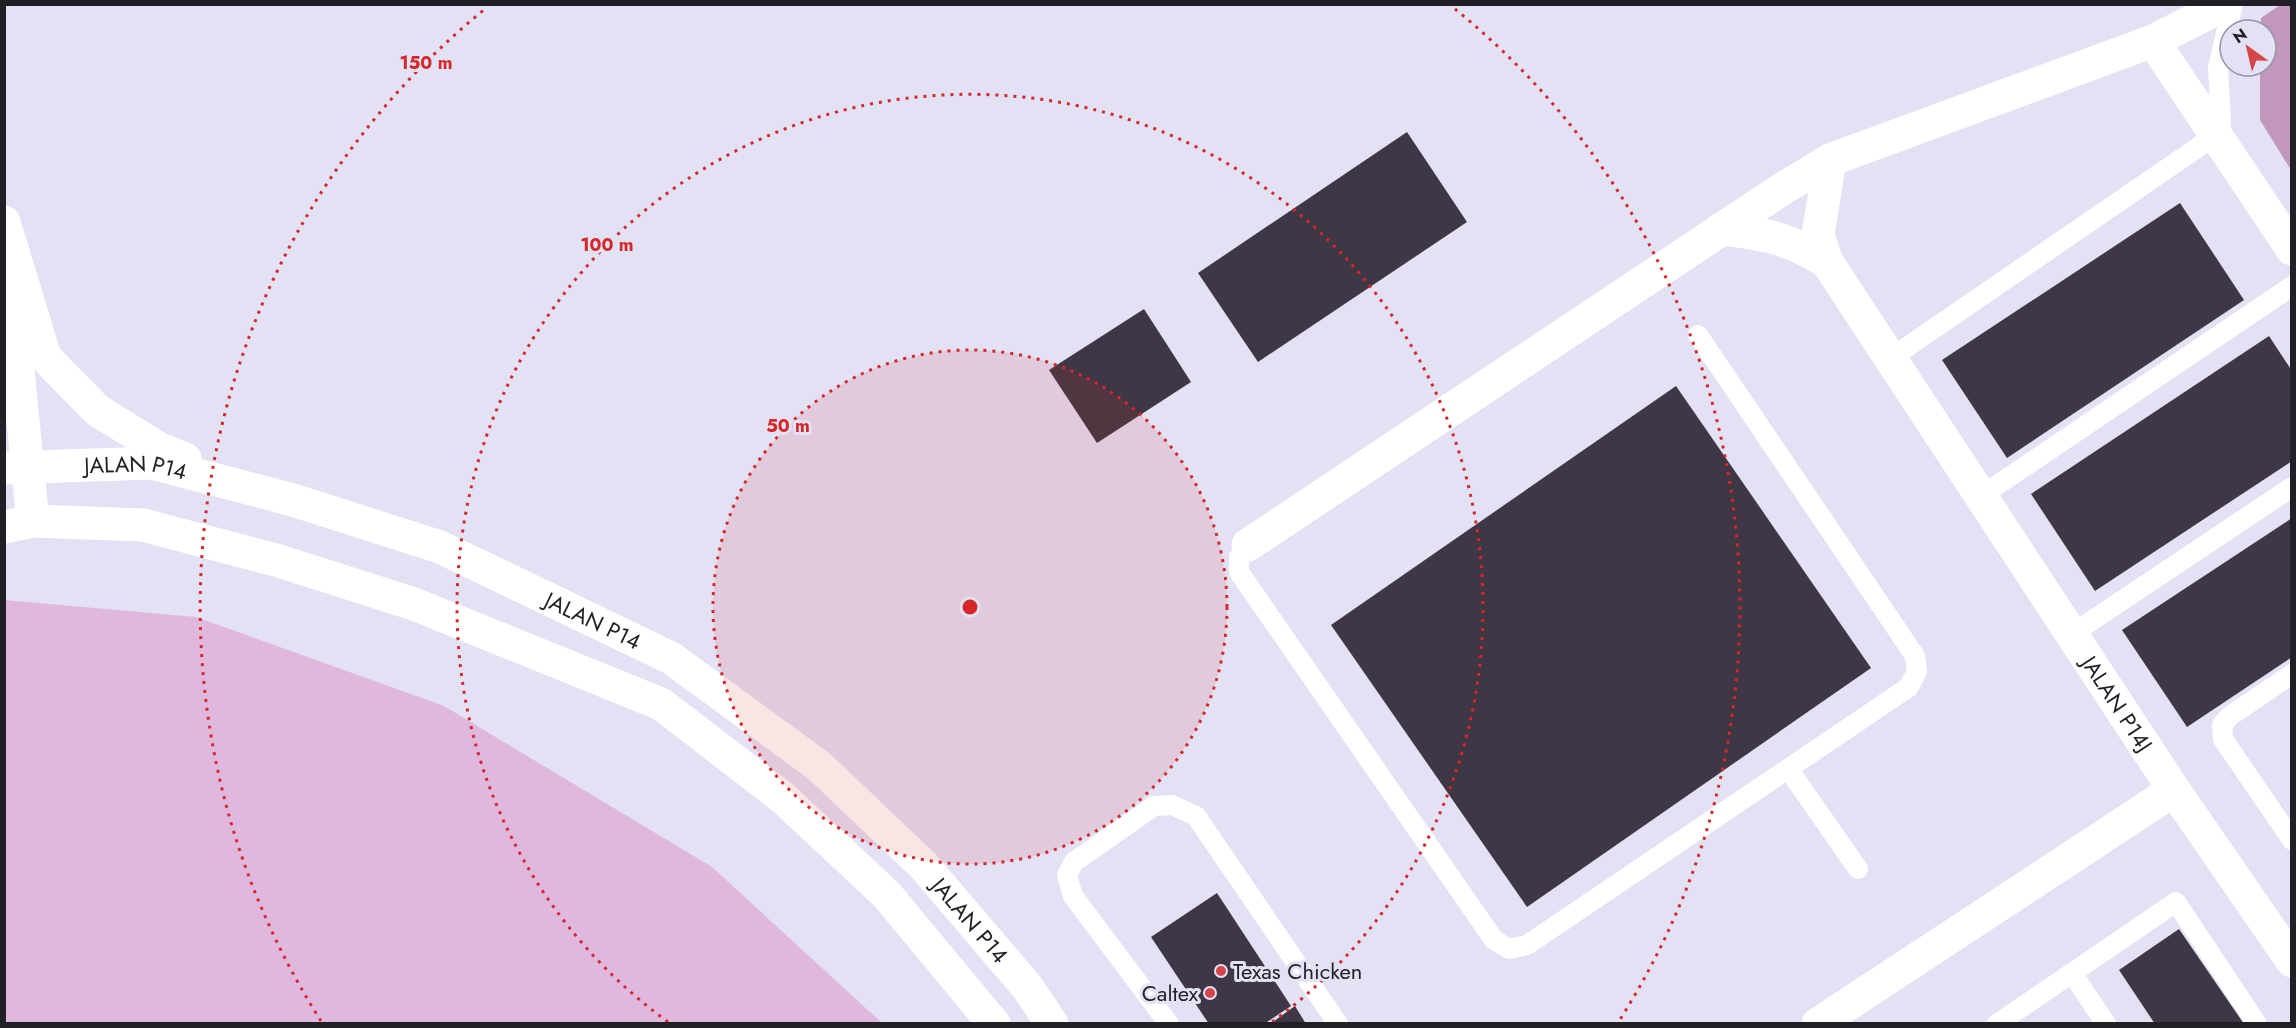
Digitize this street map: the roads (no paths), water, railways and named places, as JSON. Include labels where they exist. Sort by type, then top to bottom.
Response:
[{"type":"main road","points":[[1248,545],[1721,229],[1830,160],[2153,41],[2226,4]]},
{"type":"main road","points":[[2153,41],[2292,249]]},
{"type":"main road","name":"JALAN P14J","points":[[1830,160],[1818,234],[1827,262],[2174,790],[2292,961]]},
{"type":"main road","points":[[4,222],[45,357],[97,410],[158,448],[293,500]]},
{"type":"main road","name":"JALAN P14J","points":[[1721,229],[1766,234],[1796,243],[1827,262]]},
{"type":"main road","points":[[4,232],[19,524],[142,525],[279,561],[414,604],[662,704],[782,797],[887,896],[994,1023]]},
{"type":"main road","name":"JALAN P14","points":[[15,468],[152,463],[293,500],[440,547],[671,658],[819,766],[915,856],[1028,988],[1052,1023]]},
{"type":"main road","points":[[1818,1023],[2174,790]]},
{"type":"lane","points":[[1891,358],[2216,135],[2221,123],[2217,67],[2233,4]]},
{"type":"lane","points":[[1981,496],[2292,286]]},
{"type":"lane","points":[[1248,545],[1239,557],[1239,572],[1494,940],[1509,949],[1527,945],[1909,687],[1917,671],[1915,656],[1698,335]]},
{"type":"lane","points":[[2072,634],[2292,487]]},
{"type":"lane","points":[[2292,674],[2229,716],[2222,725],[2223,739],[2292,840]]},
{"type":"lane","points":[[1789,770],[1858,869]]},
{"type":"lane","points":[[1169,1023],[1073,896],[1067,875],[1074,862],[1154,806],[1172,805],[1196,816],[1338,1023]]},
{"type":"lane","points":[[1997,1023],[2176,902],[2257,1023]]},
{"type":"lane","points":[[2072,972],[2106,1023]]},
{"type":"place","name":"Texas Chicken","points":[[1221,971]]},
{"type":"place","name":"Caltex","points":[[1210,993]]}]
